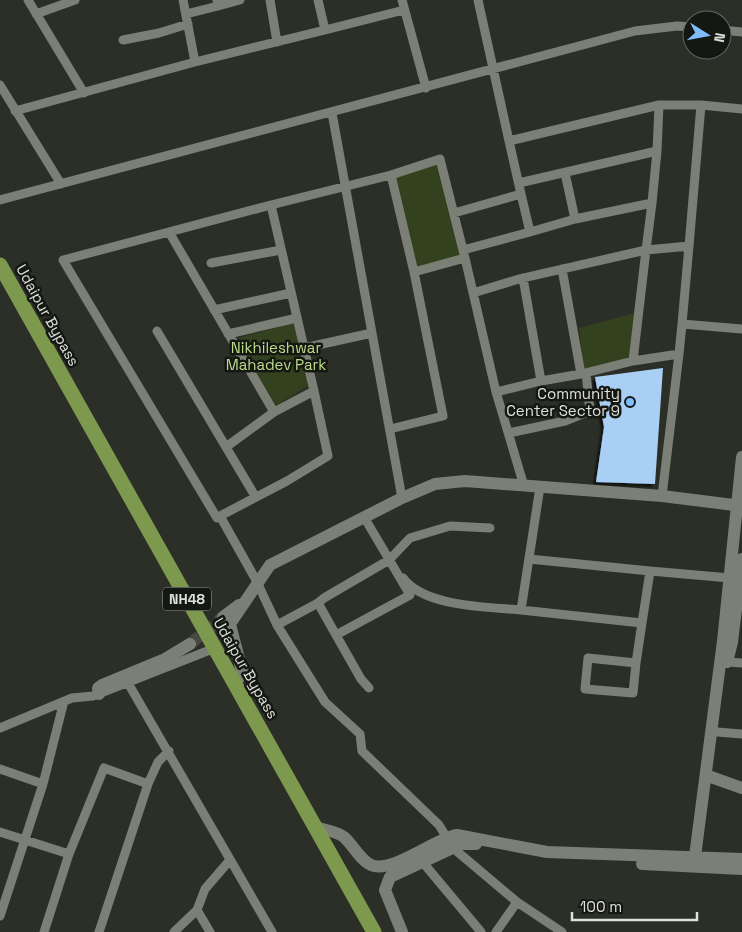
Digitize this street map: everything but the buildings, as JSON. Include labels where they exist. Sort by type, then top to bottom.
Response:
[{"type":"highway","name":"Udaipur Bypass","points":[[0,265],[374,932]]},
{"type":"street","points":[[28,0],[84,93]]},
{"type":"street","points":[[36,14],[75,0]]},
{"type":"street","points":[[183,0],[196,62]]},
{"type":"street","points":[[186,14],[217,3],[240,0]]},
{"type":"street","points":[[270,0],[277,42]]},
{"type":"street","points":[[318,0],[325,30]]},
{"type":"street","points":[[402,0],[426,88]]},
{"type":"street","points":[[478,0],[530,232]]},
{"type":"street","points":[[15,111],[196,62],[404,10]]},
{"type":"street","points":[[123,40],[159,33],[188,24]]},
{"type":"street","points":[[0,200],[426,88],[634,31],[682,26]]},
{"type":"street","points":[[0,85],[61,184]]},
{"type":"street","points":[[509,140],[659,105],[702,105],[742,109]]},
{"type":"street","points":[[633,361],[652,203],[659,105]]},
{"type":"street","points":[[662,496],[679,354],[702,105]]},
{"type":"street","points":[[332,113],[402,498]]},
{"type":"street","points":[[519,183],[657,151]]},
{"type":"street","points":[[271,205],[328,456],[217,518],[63,260],[271,205],[345,188],[440,159],[496,392],[524,486]]},
{"type":"street","points":[[565,172],[574,219]]},
{"type":"street","points":[[390,429],[443,416],[414,272],[391,175]]},
{"type":"street","points":[[454,213],[521,194]]},
{"type":"street","points":[[414,272],[574,219],[652,203]]},
{"type":"street","points":[[169,232],[274,412]]},
{"type":"street","points":[[473,293],[523,278],[646,250],[689,246]]},
{"type":"street","points":[[212,263],[281,250]]},
{"type":"street","points":[[509,434],[590,412],[584,373],[562,269]]},
{"type":"street","points":[[523,278],[542,381]]},
{"type":"street","points":[[214,310],[291,293]]},
{"type":"street","points":[[228,334],[297,318]]},
{"type":"street","points":[[682,324],[742,329]]},
{"type":"street","points":[[157,331],[255,496]]},
{"type":"street","points":[[304,348],[372,333]]},
{"type":"street","points":[[496,392],[633,361],[679,354]]},
{"type":"street","points":[[226,446],[274,412],[314,391]]},
{"type":"street","points":[[698,862],[727,662],[730,578],[739,506],[742,457]]},
{"type":"street","points":[[234,682],[241,676],[242,671],[230,624],[270,565],[402,498],[435,484],[458,482],[540,487],[662,496],[739,506]]},
{"type":"street","points":[[521,610],[540,487]]},
{"type":"street","points":[[220,516],[258,584],[277,625],[325,702],[360,734],[362,752],[458,842],[468,861]]},
{"type":"street","points":[[336,635],[410,595],[364,517]]},
{"type":"street","points":[[277,625],[318,603],[389,560],[410,538],[450,526],[490,528]]},
{"type":"street","points":[[529,559],[730,578]]},
{"type":"street","points":[[698,862],[728,641],[742,559]]},
{"type":"street","points":[[389,560],[405,581],[427,597],[474,606],[642,623]]},
{"type":"street","points":[[636,663],[588,658],[585,689],[633,694],[650,570]]},
{"type":"street","points":[[318,603],[361,679],[369,688]]},
{"type":"street","points":[[223,617],[242,604]]},
{"type":"street","points":[[99,694],[99,686],[165,659],[190,644]]},
{"type":"street","points":[[0,728],[64,701],[99,694],[215,648]]},
{"type":"street","points":[[727,662],[742,663]]},
{"type":"street","points":[[128,683],[272,932]]},
{"type":"street","points":[[0,916],[43,784],[64,701]]},
{"type":"street","points":[[717,732],[742,734]]},
{"type":"street","points":[[99,932],[148,784],[158,762],[169,751]]},
{"type":"street","points":[[44,932],[69,854],[104,768],[148,784]]},
{"type":"street","points":[[0,769],[43,784]]},
{"type":"street","points":[[711,777],[742,788]]},
{"type":"street","points":[[315,827],[342,836],[371,865],[393,865],[415,852],[458,842],[547,852],[698,862],[742,869]]},
{"type":"street","points":[[0,832],[69,854]]},
{"type":"street","points":[[458,842],[468,861],[517,902],[562,932]]},
{"type":"street","points":[[402,932],[386,890],[387,882],[395,874],[423,863],[458,842],[548,857],[698,862],[742,859]]},
{"type":"street","points":[[415,852],[481,932]]},
{"type":"street","points":[[174,932],[197,910],[205,889],[230,860]]},
{"type":"street","points":[[496,932],[517,902]]},
{"type":"street","points":[[197,910],[210,932]]},
{"type":"green space","points":[[441,163],[462,259],[416,268],[394,177]]},
{"type":"green space","points":[[635,313],[631,357],[584,369],[579,328]]},
{"type":"green space","name":"Nikhileshwar Mahadev Park","points":[[297,322],[308,386],[276,405],[235,339]]},
{"type":"tunnel","points":[[190,644],[223,617]]},
{"type":"place","name":"Community Center Sector 9","points":[[630,402]]}]
